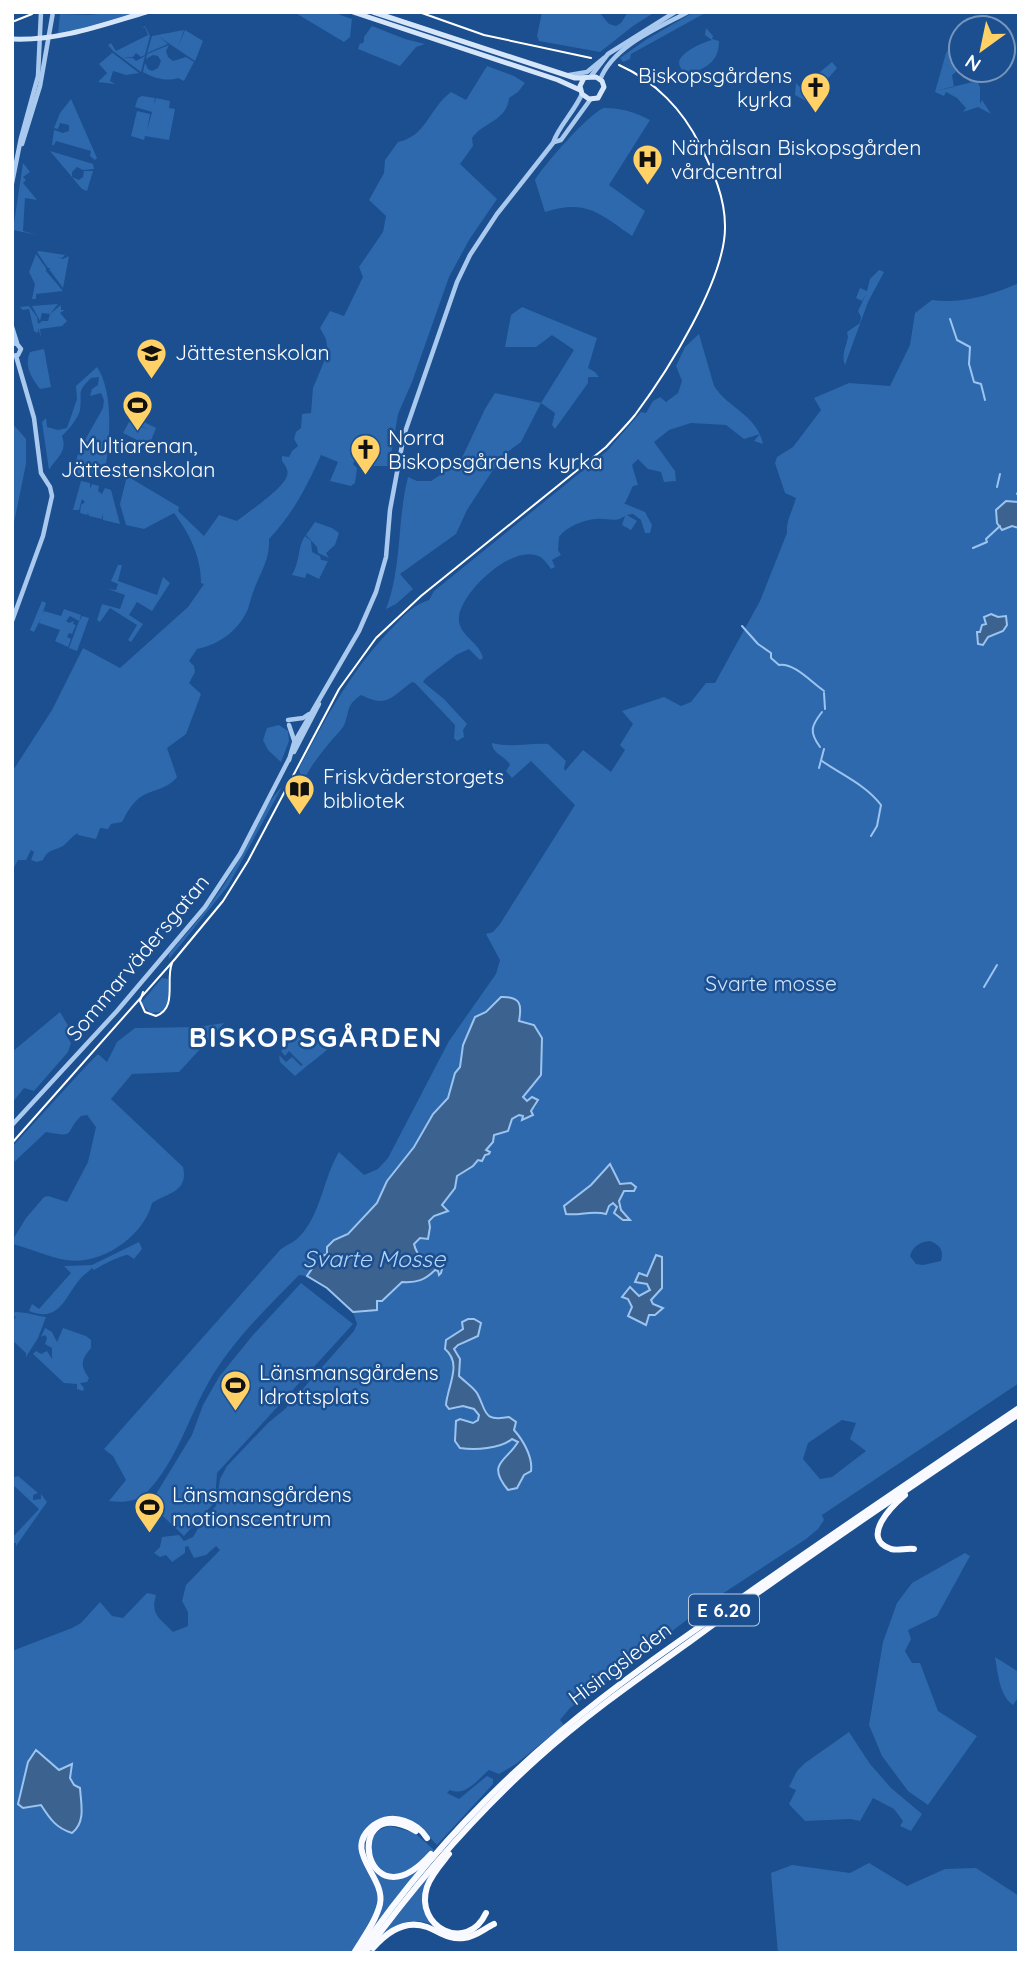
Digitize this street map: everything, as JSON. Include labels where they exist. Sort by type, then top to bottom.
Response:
[{"type":"highway","name":"Hisingsleden","points":[[356,1953],[450,1838],[511,1775],[595,1704],[816,1545],[1019,1408]]},
{"type":"highway","name":"Hisingsleden","points":[[368,1953],[414,1890],[474,1820],[533,1762],[590,1715],[732,1610],[1019,1414]]},
{"type":"highway","points":[[909,1490],[883,1516],[878,1533],[887,1548],[914,1549]]},
{"type":"highway","points":[[356,1953],[380,1901],[379,1886],[362,1853],[368,1830],[381,1821],[397,1818],[410,1823],[427,1838],[411,1828],[394,1824],[383,1826],[373,1833],[368,1846],[370,1861],[377,1870],[389,1875],[403,1875],[414,1870],[442,1842],[450,1838]]},
{"type":"highway","points":[[474,1820],[472,1827],[430,1881],[425,1904],[429,1916],[437,1926],[455,1933],[470,1931],[481,1922],[486,1913]]},
{"type":"highway","points":[[368,1953],[388,1934],[405,1926],[423,1926],[447,1937],[459,1939],[474,1936],[494,1923]]},
{"type":"main road","points":[[12,39],[49,38],[146,12]]},
{"type":"main road","points":[[353,12],[565,83],[590,100],[598,98],[603,91],[600,79],[591,76],[575,78],[373,12]]},
{"type":"main road","points":[[581,92],[584,78]]},
{"type":"street","points":[[12,183],[38,76],[41,12]]},
{"type":"street","points":[[21,144],[40,86],[53,12]]},
{"type":"street","points":[[566,75],[587,72],[632,38],[675,12]]},
{"type":"street","points":[[600,79],[607,65],[618,54],[688,12]]},
{"type":"street","points":[[591,76],[604,58]]},
{"type":"street","name":"Sommarvädersgatan","points":[[289,760],[294,743],[368,614],[381,577],[404,435],[457,282],[482,235],[570,118],[581,92]]},
{"type":"street","name":"Sommarvädersgatan","points":[[554,142],[561,140],[590,100]]},
{"type":"street","points":[[12,327],[15,343],[21,349],[14,356],[33,411],[40,467],[52,496],[43,536],[12,621]]},
{"type":"street","name":"Sommarvädersgatan","points":[[12,1125],[117,1011],[205,907],[240,854],[317,712],[322,697]]},
{"type":"street","points":[[294,743],[289,722],[303,718],[314,709]]},
{"type":"green space","points":[[138,12],[58,35],[60,14]]},
{"type":"green space","points":[[294,12],[332,12],[352,19],[350,37],[344,42]]},
{"type":"green space","points":[[542,12],[599,12],[609,24],[616,26],[628,12],[655,12],[600,52],[539,41],[537,36]]},
{"type":"green space","points":[[694,12],[707,12],[631,54],[630,59],[623,62],[620,58],[647,39]]},
{"type":"green space","points":[[145,26],[150,36],[145,55],[141,57],[136,53],[133,57],[122,58],[108,45],[111,43],[116,51],[148,35],[145,27],[141,28]]},
{"type":"green space","points":[[372,26],[425,44],[416,47],[400,66],[358,49]]},
{"type":"green space","points":[[706,28],[713,36],[712,39],[719,41],[716,55],[710,64],[688,76],[679,62],[688,51],[712,40],[705,35]]},
{"type":"green space","points":[[184,30],[178,47],[185,30],[203,41],[195,61],[158,36],[168,44],[147,53],[152,36]]},
{"type":"green space","points":[[169,45],[166,51],[173,61],[186,57],[194,62],[184,81],[178,78],[160,79],[143,72],[145,63],[152,71],[158,68],[161,61],[158,56],[153,55],[146,59],[147,54]]},
{"type":"green space","points":[[947,52],[947,84],[978,84],[980,104],[982,100],[991,114],[978,107],[963,112],[966,108],[957,98],[946,92],[944,96],[935,92]]},
{"type":"green space","points":[[112,53],[139,73],[126,75],[113,71],[110,81],[115,84],[98,82],[107,73],[99,64]]},
{"type":"green space","points":[[145,56],[141,72],[122,58],[133,58],[136,61]]},
{"type":"green space","points":[[832,62],[837,68],[808,102],[795,95],[796,83],[801,88]]},
{"type":"green space","points":[[487,66],[525,83],[509,98],[504,112],[472,138],[473,146],[460,164],[497,199],[469,240],[449,277],[398,414],[389,466],[374,466],[371,461],[356,459],[353,464],[357,468],[355,483],[351,486],[330,481],[338,462],[321,455],[299,499],[269,539],[267,558],[244,617],[227,635],[213,644],[197,649],[189,661],[195,672],[189,683],[201,694],[186,734],[167,748],[177,777],[168,785],[138,799],[122,822],[111,824],[108,829],[100,828],[96,839],[78,833],[37,862],[31,860],[34,852],[31,850],[26,860],[18,860],[12,871],[12,772],[52,710],[83,648],[120,668],[188,607],[204,584],[201,583],[199,563],[193,545],[174,513],[144,529],[126,525],[120,504],[127,476],[179,507],[178,511],[204,536],[219,515],[237,521],[279,488],[287,474],[282,456],[289,457],[298,446],[294,439],[296,432],[301,428],[302,414],[311,413],[313,388],[328,352],[326,339],[320,328],[330,311],[344,316],[363,277],[359,267],[383,232],[386,216],[369,200],[384,173],[385,160],[398,142],[408,139],[422,128],[451,92],[466,100]]},
{"type":"green space","points":[[138,98],[155,98],[154,106],[156,98],[170,101],[169,108],[175,109],[169,140],[145,136],[144,140],[131,136],[137,111],[150,114],[147,131],[152,112],[135,107]]},
{"type":"green space","points":[[71,99],[97,158],[95,160],[90,156],[91,151],[56,141],[52,145],[54,130],[63,133],[69,131],[69,125],[60,123],[58,129],[54,128],[60,113]]},
{"type":"green space","points":[[604,108],[628,111],[650,120],[609,185],[645,211],[632,236],[592,210],[571,207],[545,212],[535,180],[578,129]]},
{"type":"green space","points":[[50,151],[93,164],[94,169],[83,170],[77,167],[72,172],[72,177],[79,180],[84,171],[93,171],[87,191],[82,189]]},
{"type":"green space","points":[[23,163],[30,172],[23,177],[26,180],[23,183],[37,200],[25,198],[23,231],[37,235],[13,230]]},
{"type":"green space","points":[[37,252],[65,255],[62,258],[57,257],[63,259],[69,256],[63,288]]},
{"type":"green space","points":[[36,254],[63,291],[36,294],[36,299],[32,299],[35,284],[29,272]]},
{"type":"green space","points":[[879,270],[884,272],[868,302],[845,365],[847,332],[860,323],[858,311],[866,294],[862,301],[856,298],[860,288],[867,291],[870,279]]},
{"type":"green space","name":"Svarte mosse","points":[[1019,283],[1019,502],[1004,503],[997,523],[1000,526],[1019,528],[1019,1383],[822,1515],[824,1520],[818,1529],[806,1539],[716,1598],[570,1708],[560,1720],[564,1725],[516,1764],[499,1774],[489,1770],[461,1791],[450,1790],[447,1793],[459,1799],[487,1776],[493,1779],[493,1784],[437,1845],[418,1826],[403,1817],[387,1816],[372,1823],[363,1833],[360,1849],[361,1858],[375,1888],[377,1905],[370,1924],[351,1953],[12,1953],[12,1651],[81,1623],[100,1602],[112,1616],[123,1618],[147,1593],[156,1595],[155,1612],[173,1632],[188,1626],[188,1612],[182,1601],[186,1585],[220,1550],[216,1546],[206,1555],[194,1558],[188,1546],[185,1547],[185,1553],[172,1562],[166,1555],[160,1557],[154,1553],[160,1547],[162,1537],[179,1535],[184,1541],[193,1537],[216,1506],[220,1479],[227,1466],[285,1409],[354,1331],[357,1324],[353,1312],[376,1310],[377,1300],[386,1298],[402,1282],[428,1277],[435,1270],[439,1275],[440,1264],[423,1259],[414,1244],[430,1221],[448,1210],[442,1204],[455,1188],[457,1176],[479,1158],[494,1135],[508,1131],[512,1119],[532,1114],[531,1111],[536,1106],[537,1100],[527,1101],[523,1097],[541,1075],[519,1021],[521,1014],[501,997],[486,1012],[475,1017],[463,1045],[460,1067],[455,1073],[448,1098],[433,1114],[414,1147],[387,1181],[377,1203],[348,1234],[338,1238],[307,1276],[299,1275],[237,1342],[215,1371],[158,1480],[140,1497],[130,1501],[109,1501],[126,1480],[113,1456],[104,1449],[280,1250],[296,1240],[306,1229],[339,1152],[364,1175],[378,1169],[388,1158],[449,1041],[496,974],[500,960],[486,934],[493,932],[500,924],[575,805],[531,761],[512,778],[506,771],[510,765],[494,750],[492,743],[548,744],[566,761],[565,771],[583,750],[611,772],[625,750],[620,745],[633,724],[622,711],[664,697],[681,706],[691,702],[706,683],[715,683],[760,601],[787,533],[796,498],[785,493],[775,463],[777,457],[793,447],[821,410],[814,398],[849,383],[890,386],[910,345],[915,313],[932,300],[965,300]],"holes":[[[612,1165],[616,1179],[625,1191],[619,1201],[621,1210],[629,1219],[623,1220],[614,1213],[617,1207],[613,1203],[606,1214],[587,1212],[574,1215],[573,1199],[591,1185],[605,1168]],[[930,1241],[939,1246],[941,1261],[916,1264],[910,1256],[915,1247]],[[646,1276],[662,1288],[651,1300],[662,1308],[649,1314],[646,1325],[628,1316],[632,1307],[628,1299],[623,1297],[630,1288],[639,1296],[650,1290],[647,1284],[636,1282]],[[463,1328],[473,1338],[453,1350],[460,1359],[459,1376],[477,1393],[487,1414],[494,1418],[509,1417],[516,1422],[514,1430],[527,1450],[524,1475],[517,1488],[509,1452],[518,1442],[512,1439],[472,1450],[467,1422],[473,1423],[479,1416],[474,1409],[463,1406],[456,1409],[446,1395],[452,1368],[446,1340]],[[842,1420],[856,1423],[850,1439],[866,1451],[832,1477],[820,1479],[803,1459],[808,1443]],[[45,1756],[48,1762],[80,1789],[82,1812],[53,1823],[41,1805],[23,1808],[18,1804],[23,1783]]]},
{"type":"green space","points":[[58,304],[50,314],[42,313],[40,321],[32,306]]},
{"type":"green space","points":[[61,305],[61,310],[65,310],[60,313],[67,321],[62,326],[40,329],[41,337],[38,328],[38,333],[34,331],[29,309],[23,310],[20,307],[29,306],[37,317],[38,324],[48,321],[50,314]]},
{"type":"green space","points":[[522,307],[597,338],[588,368],[599,377],[588,377],[588,383],[555,429],[552,425],[555,413],[541,403],[574,350],[552,335],[536,347],[505,347],[511,315]]},
{"type":"green space","points":[[699,334],[714,386],[749,419],[760,434],[744,439],[726,425],[691,423],[669,430],[654,442],[675,471],[676,481],[664,482],[661,472],[648,469],[638,459],[632,465],[638,485],[633,486],[623,503],[645,512],[652,525],[650,533],[645,533],[641,520],[633,514],[627,515],[637,521],[631,530],[622,525],[625,516],[615,520],[586,521],[571,527],[559,537],[558,550],[561,555],[552,560],[555,567],[551,569],[538,556],[524,555],[500,565],[477,585],[462,607],[459,623],[483,658],[480,660],[469,649],[456,655],[423,682],[444,699],[467,724],[463,730],[464,737],[457,741],[454,738],[455,725],[412,682],[393,697],[383,701],[361,695],[356,699],[349,708],[343,728],[305,778],[300,775],[299,768],[331,711],[380,641],[410,610],[429,600],[434,591],[607,451],[641,412],[646,413],[653,401],[660,397],[666,402],[678,393],[682,381],[676,366],[685,347]]},
{"type":"green space","points":[[44,349],[51,387],[40,389],[31,376],[28,362],[30,352]]},
{"type":"green space","points":[[97,367],[108,403],[109,432],[105,471],[63,478],[74,466],[80,449],[103,408],[101,393],[90,396],[92,389],[98,385],[99,377],[91,378],[83,387],[79,413],[62,436],[62,451],[49,470],[42,422],[46,418],[47,427],[58,430],[67,428],[77,399],[76,386]]},
{"type":"green space","points":[[495,393],[541,403],[521,442],[502,456],[467,510],[456,534],[400,574],[413,589],[386,609],[395,577],[408,477],[417,481],[431,481],[460,462]]},
{"type":"green space","name":"Multiarenan, Jättestenskolan","points":[[132,416],[156,428],[148,448],[123,433],[129,422],[149,430],[131,421]]},
{"type":"green space","points":[[12,423],[26,439],[26,464],[12,532]]},
{"type":"green space","points":[[760,434],[763,444],[754,441]]},
{"type":"green space","points":[[81,481],[90,483],[90,489],[92,484],[99,486],[98,491],[102,494],[105,488],[111,490],[120,524],[103,520],[103,513],[102,519],[89,516],[88,513],[80,513],[81,505],[85,502],[82,499],[79,510],[73,510]]},
{"type":"green space","points":[[315,522],[339,533],[335,545],[326,553],[329,558],[318,553],[317,547],[306,535]]},
{"type":"green space","points":[[305,536],[311,541],[312,552],[320,556],[321,560],[328,561],[319,579],[307,573],[305,578],[292,575]]},
{"type":"green space","points":[[118,565],[122,565],[118,581],[157,595],[163,577],[170,583],[152,611],[137,602],[129,615],[143,624],[131,642],[128,640],[137,625],[110,608],[100,622],[97,620],[102,604],[120,609],[125,595],[108,589],[116,590],[118,584],[111,581]]},
{"type":"green space","points":[[42,601],[46,603],[42,615],[44,611],[61,616],[64,609],[81,615],[79,622],[82,616],[89,618],[77,651],[69,648],[79,621],[70,616],[66,621],[74,621],[73,624],[76,625],[72,634],[69,633],[67,637],[71,639],[68,647],[55,641],[60,630],[39,623],[41,618],[34,632],[30,630]]},
{"type":"green space","points":[[279,725],[288,731],[289,741],[281,762],[268,750],[263,740],[267,728]]},
{"type":"green space","points":[[282,787],[228,886],[169,959],[169,954],[220,890],[267,805]]},
{"type":"green space","points":[[162,978],[168,979],[169,1000],[162,1012],[150,1013],[141,1003]]},
{"type":"green space","points":[[60,1012],[73,1034],[66,1035],[71,1043],[68,1052],[34,1091],[24,1088],[12,1103],[12,1052]]},
{"type":"green space","points":[[224,1023],[179,1072],[132,1074],[111,1099],[183,1167],[183,1182],[180,1187],[152,1203],[140,1227],[131,1237],[93,1258],[66,1260],[13,1244],[12,1241],[26,1218],[44,1197],[67,1202],[88,1162],[96,1127],[87,1115],[81,1116],[69,1133],[46,1132],[12,1164],[12,1147],[88,1064],[98,1054],[107,1062],[117,1042],[135,1028],[198,1027]]},
{"type":"green space","points":[[306,1025],[330,1047],[295,1076],[280,1062],[279,1055],[286,1062],[292,1057],[303,1065],[289,1051],[285,1056],[281,1051],[300,1030],[305,1033],[301,1029]]},
{"type":"green space","points":[[139,1242],[142,1249],[134,1259],[125,1255],[94,1270],[92,1268],[55,1311],[39,1314],[29,1311],[32,1304],[39,1309],[71,1273],[64,1266],[92,1265]]},
{"type":"green space","name":"Länsmansgårdens Idrottsplats","points":[[301,1283],[353,1324],[217,1473],[215,1502],[184,1536],[150,1504],[192,1435],[203,1405],[219,1377]]},
{"type":"green space","points":[[15,1312],[46,1317],[38,1338],[26,1357],[26,1353],[12,1340]]},
{"type":"green space","points":[[45,1328],[52,1332],[57,1342],[63,1328],[91,1340],[91,1348],[83,1363],[89,1378],[87,1382],[80,1383],[83,1391],[77,1389],[77,1384],[64,1383],[33,1354],[36,1351],[41,1354],[47,1351],[52,1359],[52,1348],[45,1344],[47,1338],[45,1335],[41,1337]]},
{"type":"green space","points":[[18,1476],[38,1493],[33,1495],[33,1500],[41,1499],[41,1494],[47,1502],[16,1546],[16,1543],[12,1543],[12,1538],[39,1509],[12,1484],[12,1478]]},
{"type":"green space","points":[[965,1553],[970,1556],[937,1616],[908,1630],[911,1639],[905,1651],[912,1663],[920,1663],[938,1711],[977,1736],[928,1805],[908,1791],[882,1756],[869,1725],[883,1642],[897,1603],[912,1583]]},
{"type":"green space","points":[[995,1657],[1019,1672],[1019,1696],[1013,1705],[1002,1690]]},
{"type":"green space","points":[[849,1732],[870,1764],[891,1788],[922,1814],[911,1831],[900,1826],[903,1821],[894,1809],[873,1798],[860,1821],[805,1821],[789,1804],[796,1790],[789,1787],[797,1771]]},
{"type":"green space","points":[[390,1826],[415,1833],[434,1850],[403,1872],[392,1874],[382,1871],[375,1865],[370,1847],[372,1838]]},
{"type":"green space","points":[[869,1863],[907,1886],[945,1869],[976,1868],[1019,1896],[1019,1953],[778,1953],[771,1873],[792,1865],[850,1873]]},
{"type":"green space","points":[[371,1866],[383,1876],[414,1871],[421,1867],[368,1935],[383,1900]]},
{"type":"green space","points":[[429,1875],[424,1899],[425,1911],[431,1924],[405,1922],[382,1935]]},
{"type":"water","points":[[1006,501],[1019,502],[1019,528],[1012,526],[1002,530],[997,523],[996,510]]},
{"type":"water","points":[[991,614],[1006,616],[1007,625],[1003,631],[988,637],[983,645],[978,644],[977,632],[986,624],[984,617]]},
{"type":"water","name":"Svarte Mosse","points":[[501,997],[513,998],[519,1003],[519,1021],[534,1025],[542,1038],[541,1075],[523,1097],[527,1101],[532,1097],[538,1100],[531,1111],[533,1115],[522,1120],[523,1116],[519,1115],[512,1119],[508,1131],[494,1135],[493,1142],[486,1150],[489,1154],[457,1176],[455,1188],[442,1205],[448,1211],[429,1221],[428,1239],[420,1238],[414,1244],[424,1260],[443,1265],[441,1273],[439,1275],[435,1270],[420,1280],[402,1282],[382,1301],[377,1301],[377,1310],[353,1312],[327,1288],[307,1276],[320,1257],[327,1254],[327,1247],[334,1240],[348,1234],[377,1203],[387,1181],[414,1147],[433,1114],[448,1098],[455,1073],[460,1067],[463,1045],[475,1017],[486,1012]]},
{"type":"water","points":[[610,1164],[620,1184],[631,1183],[636,1187],[634,1191],[624,1191],[619,1201],[621,1210],[630,1220],[623,1220],[614,1213],[617,1207],[613,1203],[606,1214],[566,1214],[564,1206],[591,1185]]},
{"type":"water","points":[[656,1255],[662,1257],[662,1288],[651,1300],[653,1304],[663,1308],[655,1315],[649,1315],[646,1325],[628,1316],[632,1307],[628,1299],[622,1297],[630,1287],[639,1296],[650,1290],[647,1284],[635,1282],[639,1273],[647,1276]]},
{"type":"water","points":[[468,1319],[481,1323],[478,1336],[454,1349],[460,1359],[459,1376],[477,1393],[487,1414],[494,1418],[509,1417],[516,1422],[514,1430],[527,1449],[531,1466],[531,1471],[524,1475],[517,1488],[508,1490],[498,1468],[518,1442],[512,1439],[494,1447],[473,1449],[460,1448],[455,1441],[456,1421],[460,1419],[473,1423],[478,1420],[479,1415],[474,1409],[463,1406],[449,1409],[446,1405],[453,1376],[453,1362],[445,1349],[446,1340],[463,1329],[462,1322]]},
{"type":"water","points":[[36,1750],[59,1770],[72,1764],[70,1778],[74,1785],[80,1788],[82,1812],[79,1824],[72,1833],[54,1822],[41,1805],[23,1808],[18,1804],[28,1762]]},
{"type":"waterway","points":[[950,319],[957,340],[970,347],[969,364],[974,382],[981,384],[985,400]]},
{"type":"waterway","points":[[997,487],[1000,474]]},
{"type":"waterway","points":[[1017,494],[1019,490]]},
{"type":"waterway","points":[[973,548],[987,542],[986,539],[1000,526]]},
{"type":"waterway","points":[[742,626],[758,644],[771,653],[771,658],[779,665],[797,670],[824,691]]},
{"type":"waterway","points":[[824,693],[825,709]]},
{"type":"waterway","points":[[820,747],[813,729],[822,712]]},
{"type":"waterway","points":[[819,768],[824,749]]},
{"type":"waterway","points":[[822,761],[861,786],[881,805],[877,826],[871,836]]},
{"type":"waterway","points":[[984,987],[997,965]]},
{"type":"tram line","points":[[419,12],[484,35],[591,58]]},
{"type":"tram line","points":[[12,22],[32,14]]},
{"type":"tram line","points":[[12,1143],[223,901],[248,861],[339,689],[376,638],[421,596],[606,447],[635,415],[678,350],[716,272],[723,248],[723,205],[709,165],[685,120],[656,88],[619,65]]},
{"type":"tram line","points":[[143,992],[140,1001],[145,1012],[156,1016],[163,1012],[169,1000],[172,963]]},
{"type":"place","name":"Biskopsgårdens kyrka","points":[[815,115]]},
{"type":"place","name":"Närhälsan Biskopsgården vårdcentral","points":[[648,187]]},
{"type":"place","name":"Jättestenskolan","points":[[152,380]]},
{"type":"place","name":"Multiarenan, Jättestenskolan","points":[[138,433]]},
{"type":"place","name":"Norra Biskopsgårdens kyrka","points":[[365,477]]},
{"type":"place","name":"Friskväderstorgets bibliotek","points":[[300,816]]},
{"type":"place","name":"Länsmansgårdens Idrottsplats","points":[[236,1412]]},
{"type":"place","name":"Länsmansgårdens motionscentrum","points":[[149,1534]]},
{"type":"district","name":"BISKOPSGÅRDEN","points":[[316,1037]]}]
